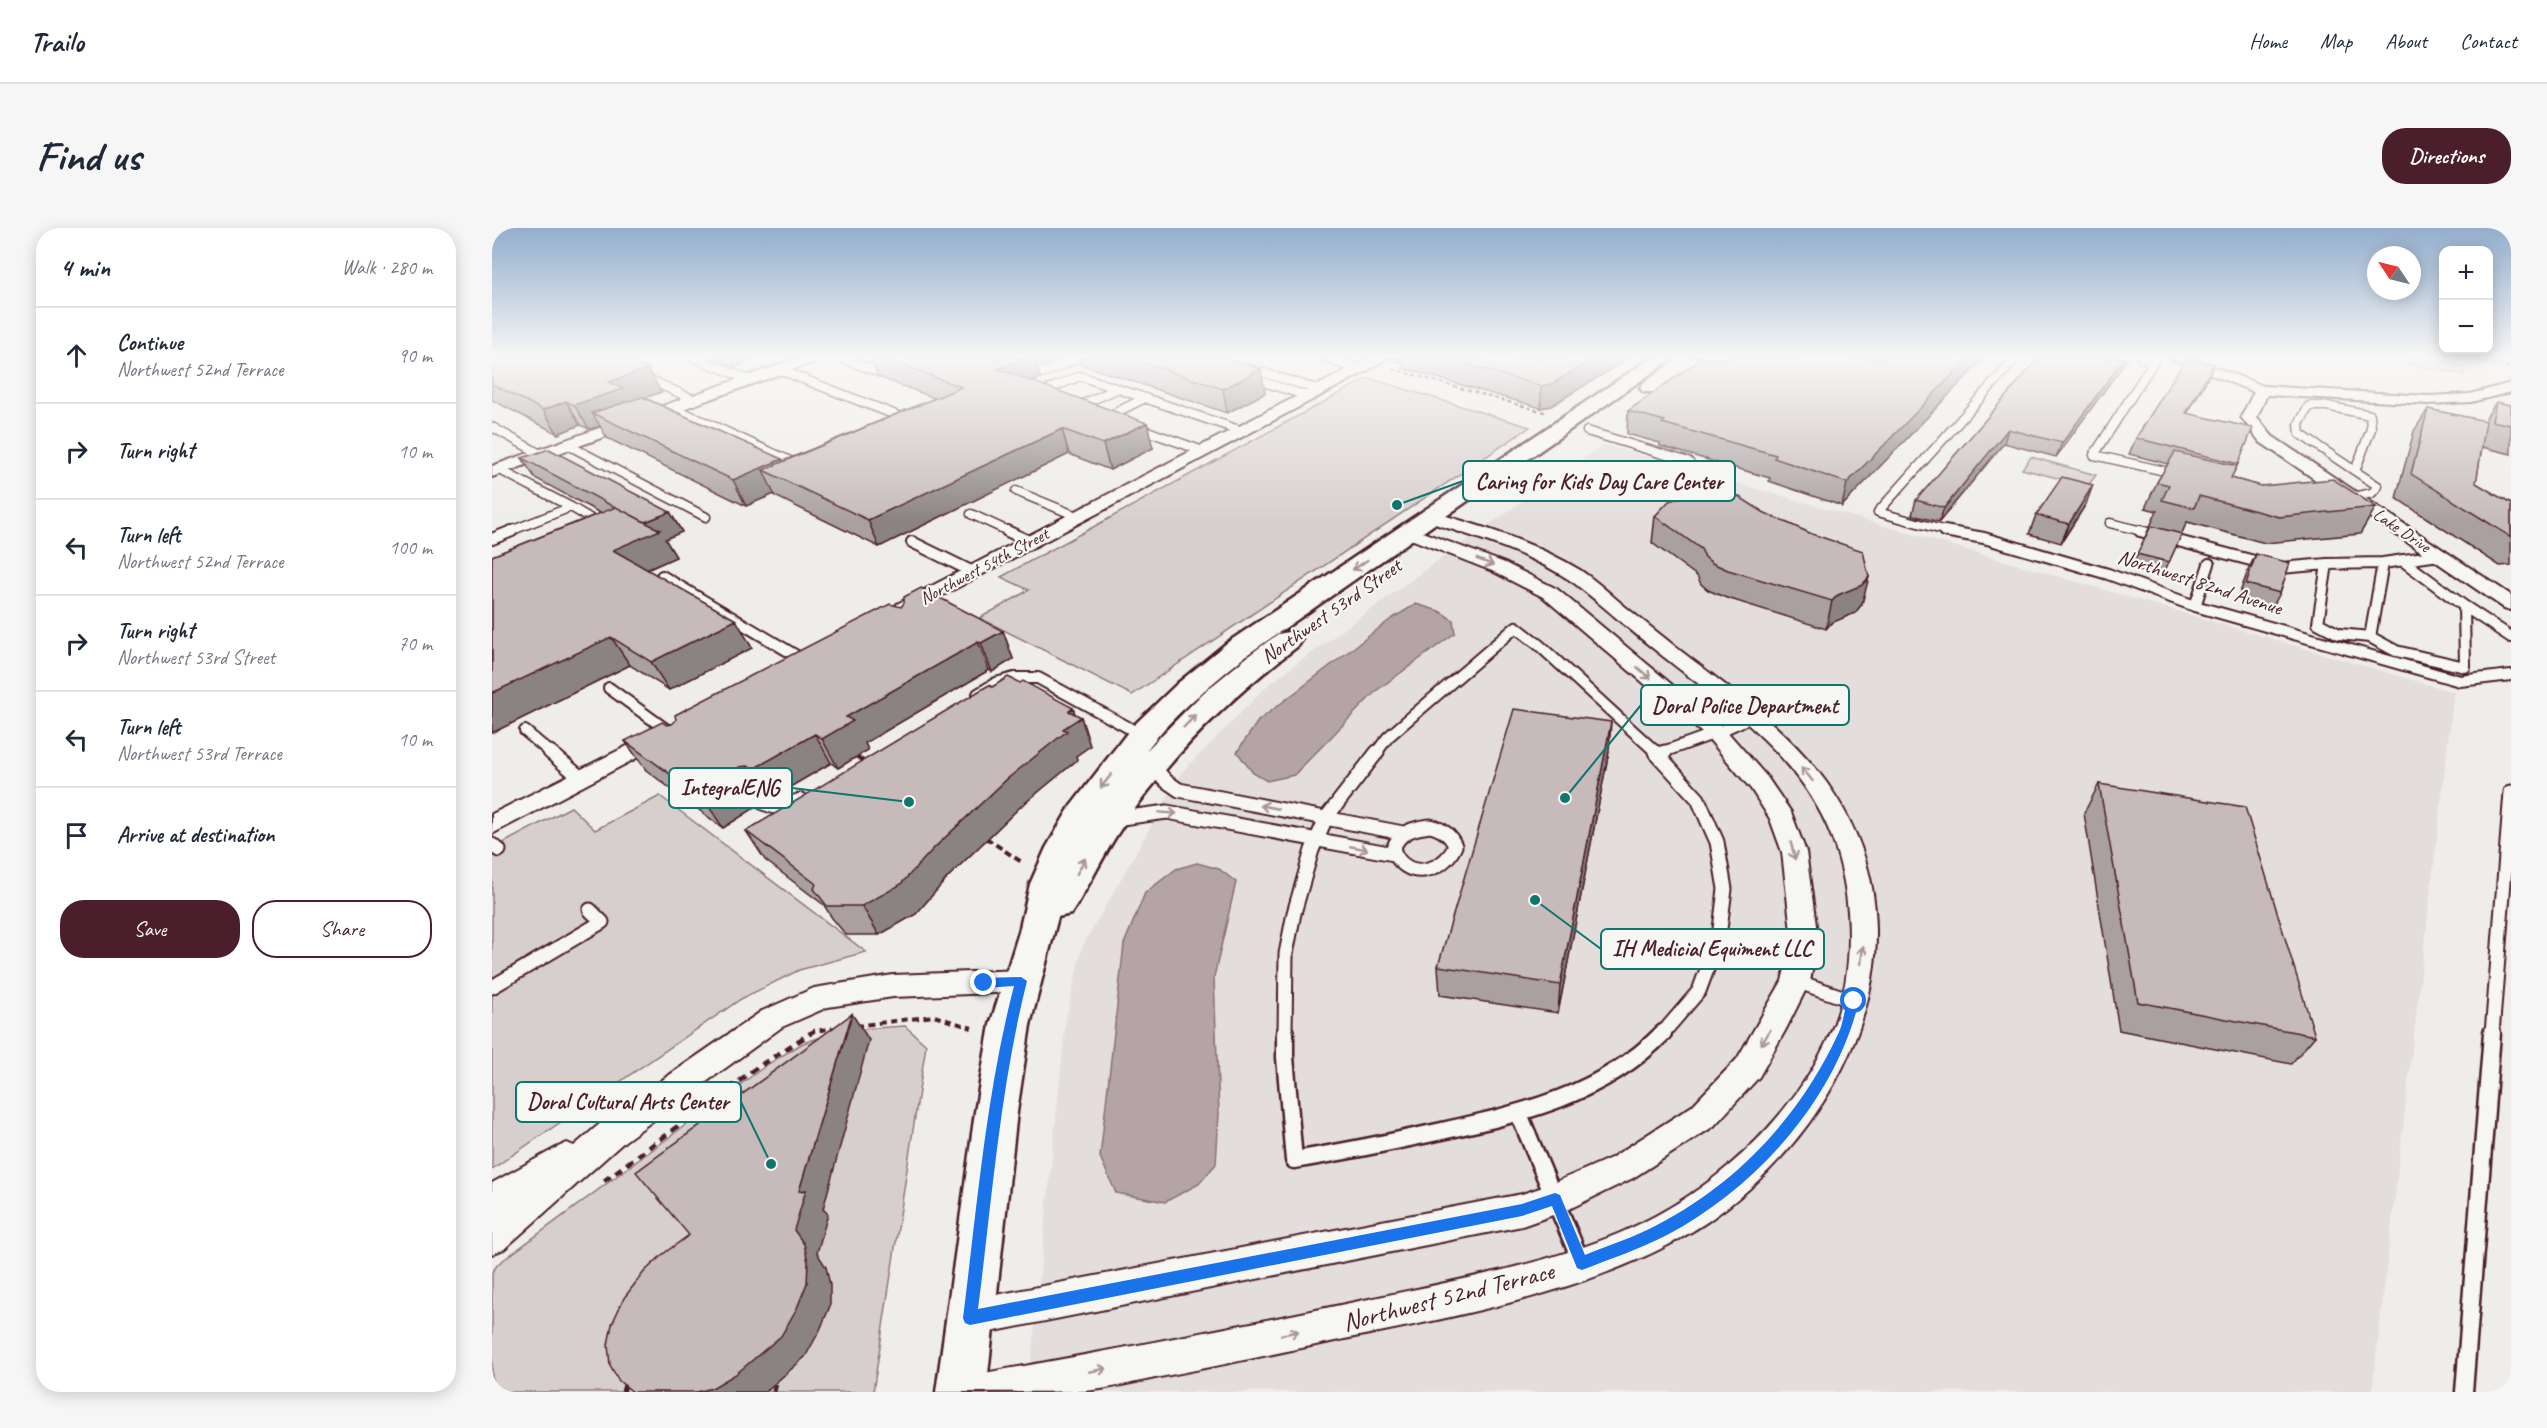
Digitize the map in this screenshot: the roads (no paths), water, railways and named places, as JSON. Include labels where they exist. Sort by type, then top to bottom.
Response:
[{"type":"street","points":[[496,471],[662,412]]},
{"type":"street","name":"Northwest 54th Street","points":[[890,616],[1277,412]]},
{"type":"street","name":"Northwest 53rd Street","points":[[961,1392],[996,1112],[1010,1025],[1037,932],[1048,884],[1068,839],[1097,793],[1146,750],[1206,706],[1262,658],[1431,529],[1590,412]]},
{"type":"street","name":"Northwest 53rd Street","points":[[1431,529],[1614,412]]},
{"type":"street","name":"Lake Drive","points":[[2251,412],[2249,417],[2266,439],[2322,480],[2353,497],[2508,599]]},
{"type":"street","name":"Northwest 52nd Terrace","points":[[979,1392],[1319,1327],[1477,1292],[1582,1263],[1660,1231],[1703,1206],[1754,1166],[1787,1129],[1822,1076],[1846,1030],[1863,954],[1862,907],[1851,855],[1832,807],[1805,770],[1751,717],[1576,576],[1549,561],[1431,529]]},
{"type":"street","points":[[970,1318],[1522,1210],[1555,1199],[1622,1168],[1703,1116],[1748,1068],[1796,981],[1804,940],[1794,852],[1782,818],[1759,783],[1716,733],[1550,593],[1431,529]]},
{"type":"street","points":[[1587,624],[1619,611]]},
{"type":"street","points":[[784,672],[824,651]]},
{"type":"street","points":[[492,825],[581,778],[675,737],[690,721]]},
{"type":"street","name":"Northwest 53rd Street","points":[[1037,932],[1064,897],[1089,851],[1110,820],[1146,750]]},
{"type":"street","points":[[492,1238],[614,1131],[772,1019],[824,996],[893,986],[1021,981]]},
{"type":"street","points":[[492,1200],[614,1131]]},
{"type":"lane","points":[[684,412],[815,472]]},
{"type":"lane","points":[[889,412],[906,419]]},
{"type":"lane","points":[[1107,417],[1117,412]]},
{"type":"lane","points":[[1188,412],[1242,431]]},
{"type":"lane","name":"Northwest 82nd Avenue","points":[[1967,412],[1878,512],[1948,532],[1984,538],[2108,574],[2195,606],[2460,681],[2511,675]]},
{"type":"lane","points":[[2121,412],[2094,455],[2192,478]]},
{"type":"lane","points":[[2305,412],[2299,424],[2300,434],[2378,486],[2373,493],[2353,497]]},
{"type":"lane","points":[[2355,471],[2371,429],[2370,415],[2357,412]]},
{"type":"lane","points":[[1097,414],[1117,421]]},
{"type":"lane","points":[[1127,424],[1203,451]]},
{"type":"lane","points":[[492,427],[542,455]]},
{"type":"lane","points":[[1587,431],[1689,462]]},
{"type":"lane","points":[[568,446],[706,517]]},
{"type":"lane","points":[[496,471],[571,507],[603,526],[593,530]]},
{"type":"lane","points":[[1016,491],[1079,516]]},
{"type":"lane","points":[[492,539],[571,507]]},
{"type":"lane","points":[[971,514],[1031,542]]},
{"type":"lane","points":[[2110,523],[2281,568],[2383,563],[2439,555]]},
{"type":"lane","points":[[912,542],[973,572]]},
{"type":"lane","points":[[2402,560],[2463,606],[2511,637]]},
{"type":"lane","points":[[2370,637],[2383,563]]},
{"type":"lane","points":[[2195,606],[2210,564]]},
{"type":"lane","points":[[2328,564],[2318,623],[2339,634],[2370,637],[2396,651],[2465,668],[2463,606]]},
{"type":"lane","points":[[662,576],[805,661]]},
{"type":"lane","points":[[1516,627],[1539,645],[1658,754],[1698,799],[1717,842],[1725,889],[1719,937],[1699,991],[1661,1035],[1620,1068],[1563,1099],[1519,1114],[1366,1148],[1294,1160],[1285,1057],[1286,954],[1294,913],[1326,818],[1388,737],[1516,627]]},
{"type":"lane","points":[[966,701],[996,683],[1014,678],[1038,678],[1146,750],[1166,781],[1179,790],[1403,833]]},
{"type":"lane","points":[[609,688],[675,737]]},
{"type":"lane","points":[[1658,754],[1716,733],[1751,717]]},
{"type":"lane","points":[[525,731],[581,778]]},
{"type":"lane","points":[[763,803],[778,808],[796,803],[816,791]]},
{"type":"lane","points":[[2464,1392],[2511,792]]},
{"type":"lane","points":[[1110,820],[1167,812],[1394,854],[1404,866],[1423,870],[1442,865],[1453,853],[1455,846],[1452,839],[1439,829],[1420,826],[1403,833],[1395,843],[1394,854]]},
{"type":"lane","points":[[492,987],[602,921],[590,910]]},
{"type":"lane","points":[[1796,981],[1854,1001]]},
{"type":"lane","points":[[1519,1114],[1582,1263]]},
{"type":"place","name":"Caring for Kids Day Care Center","points":[[1397,505]]},
{"type":"place","name":"Doral Police Department","points":[[1565,798]]},
{"type":"place","name":"IntegralENG","points":[[909,802]]},
{"type":"place","name":"IH Medicial Equiment LLC","points":[[1535,900]]},
{"type":"place","name":"Doral Cultural Arts Center","points":[[771,1164]]}]
